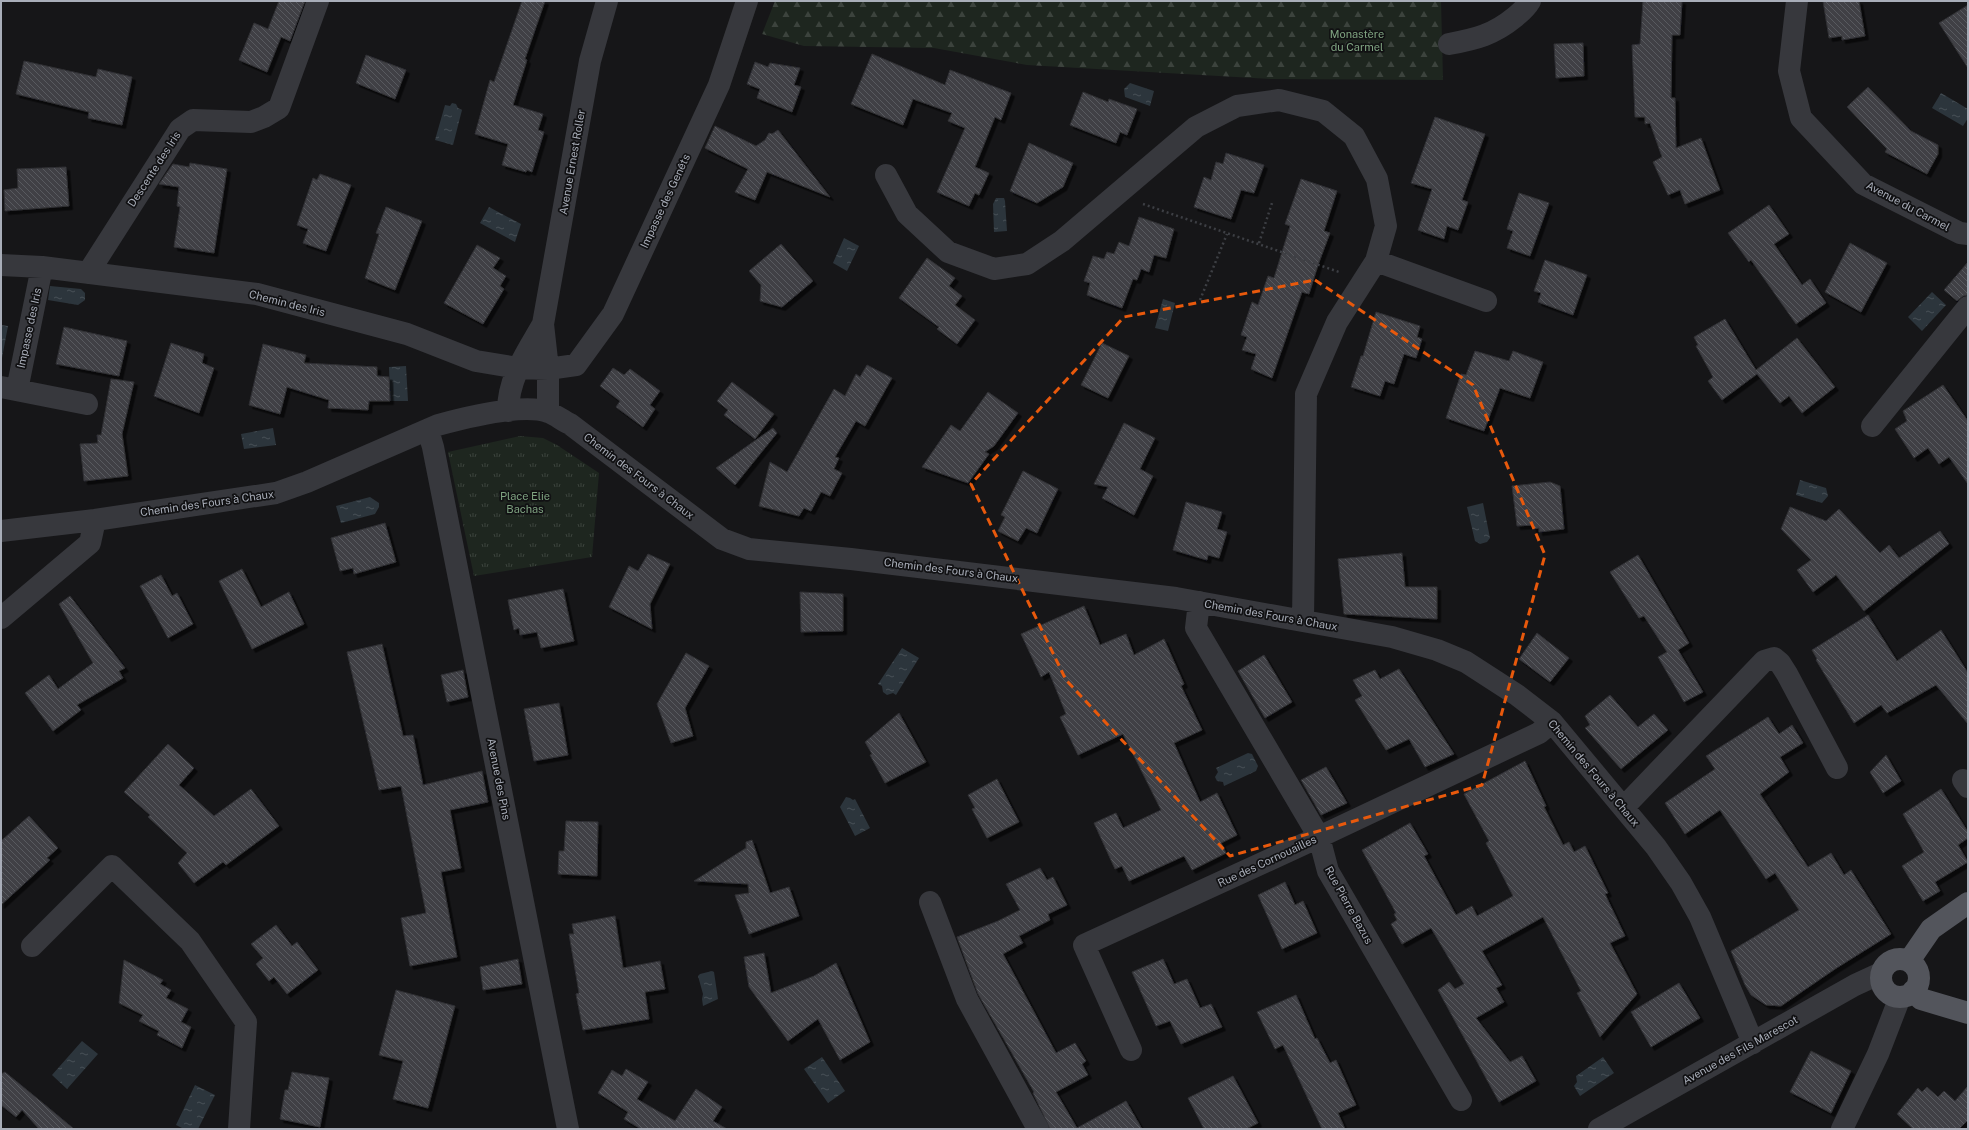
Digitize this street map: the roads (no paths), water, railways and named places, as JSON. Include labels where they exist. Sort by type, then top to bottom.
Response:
[{"type":"main road","points":[[1909,961],[1931,929],[1968,903]]},
{"type":"main road","points":[[1907,994],[1917,987],[1919,979],[1918,972],[1915,966],[1909,961],[1895,959],[1884,966],[1881,972],[1881,981],[1884,990],[1891,995],[1907,994],[1968,1013]]},
{"type":"street","name":"Descente des Iris","points":[[88,273],[180,129],[193,120],[251,122],[264,117],[279,108],[318,1]]},
{"type":"street","name":"Avenue Ernest Roller","points":[[548,412],[548,369],[543,324],[590,61],[607,1]]},
{"type":"street","name":"Impasse des Genêts","points":[[548,369],[576,365],[613,314],[719,85],[747,1]]},
{"type":"street","points":[[1449,44],[1481,38],[1502,28],[1527,6],[1530,1]]},
{"type":"street","name":"Avenue du Carmel","points":[[1797,1],[1789,71],[1801,118],[1864,184],[1960,233],[1968,234]]},
{"type":"street","points":[[886,175],[907,214],[948,252],[994,269],[1027,264],[1062,241],[1196,127],[1237,106],[1279,100],[1323,111],[1354,136],[1377,179],[1386,226],[1376,261],[1337,322],[1306,394],[1303,620]]},
{"type":"street","points":[[1376,261],[1486,301]]},
{"type":"street","name":"Chemin des Iris","points":[[1,265],[42,267],[257,294],[407,334],[476,361],[518,368]]},
{"type":"street","name":"Impasse des Iris","points":[[42,267],[9,388],[87,404]]},
{"type":"street","points":[[1872,426],[1968,307]]},
{"type":"street","name":"Avenue Ernest Roller","points":[[508,411],[510,388],[518,368],[543,324]]},
{"type":"street","points":[[518,368],[548,369]]},
{"type":"street","name":"Chemin des Fours à Chaux","points":[[1,531],[95,520],[276,494],[428,430],[460,419],[508,411],[529,410],[548,412],[570,424],[722,539],[749,549],[875,561],[1147,593],[1392,637],[1438,650],[1472,666],[1517,695],[1552,722],[1624,807],[1656,847],[1681,883],[1700,917],[1754,1043]]},
{"type":"street","name":"Avenue des Pins","points":[[428,430],[433,447],[568,1129]]},
{"type":"street","points":[[1,618],[90,542],[95,520]]},
{"type":"street","name":"Rue Pierre Bazus","points":[[1199,602],[1196,628],[1319,837],[1328,871],[1461,1100]]},
{"type":"street","points":[[1624,807],[1764,661],[1774,658],[1780,663],[1787,674],[1836,768]]},
{"type":"street","name":"Rue des Cornouailles","points":[[1131,1050],[1084,945],[1319,837],[1539,733],[1552,722]]},
{"type":"street","points":[[32,946],[112,866],[190,941],[246,1022],[239,1129]]},
{"type":"street","points":[[930,902],[967,999],[1038,1129]]},
{"type":"street","name":"Avenue des Fils Marescot","points":[[1599,1129],[1855,985],[1881,972]]},
{"type":"street","points":[[1842,1129],[1907,994]]},
{"type":"water","points":[[1130,83],[1154,91],[1150,106],[1125,97],[1124,89]]},
{"type":"water","points":[[1941,93],[1968,109],[1968,118],[1963,126],[1932,108]]},
{"type":"water","points":[[452,103],[456,104],[458,108],[462,110],[453,145],[435,140],[445,105],[450,106]]},
{"type":"water","points":[[996,198],[1004,198],[1005,201],[1007,231],[994,232],[993,204]]},
{"type":"water","points":[[489,207],[521,224],[515,242],[480,223]]},
{"type":"water","points":[[844,238],[859,246],[847,271],[833,263]]},
{"type":"water","points":[[50,286],[81,289],[85,293],[85,300],[78,305],[48,300]]},
{"type":"water","points":[[1932,292],[1946,305],[1922,331],[1908,317]]},
{"type":"water","points":[[1163,299],[1175,303],[1168,331],[1155,328]]},
{"type":"water","points":[[1,325],[8,326],[2,358],[1,357]]},
{"type":"water","points":[[406,366],[408,401],[390,401],[389,367]]},
{"type":"water","points":[[273,428],[276,445],[244,449],[241,434]]},
{"type":"water","points":[[1800,480],[1826,488],[1828,496],[1822,503],[1796,495]]},
{"type":"water","points":[[370,497],[379,503],[379,507],[375,514],[341,523],[336,506]]},
{"type":"water","points":[[1483,503],[1490,538],[1487,542],[1480,544],[1475,541],[1467,507]]},
{"type":"water","points":[[902,648],[919,658],[896,695],[893,693],[887,695],[883,692],[882,686],[878,684]]},
{"type":"water","points":[[1248,753],[1252,754],[1258,766],[1256,771],[1224,786],[1223,782],[1217,781],[1215,777],[1218,772],[1216,768]]},
{"type":"water","points":[[846,797],[853,800],[855,799],[870,828],[855,836],[840,807]]},
{"type":"water","points":[[712,971],[714,972],[718,999],[703,1006],[703,994],[698,976],[700,974]]},
{"type":"water","points":[[82,1041],[98,1054],[67,1089],[52,1075]]},
{"type":"water","points":[[822,1057],[845,1091],[828,1103],[804,1069]]},
{"type":"water","points":[[1603,1057],[1614,1073],[1580,1096],[1574,1086],[1577,1082],[1576,1076]]},
{"type":"water","points":[[195,1085],[215,1095],[198,1129],[184,1129],[176,1125]]},
{"type":"park label","name":"Monastère du Carmel","points":[[1357,40]]},
{"type":"park label","name":"Place Elie Bachas","points":[[525,502]]}]
